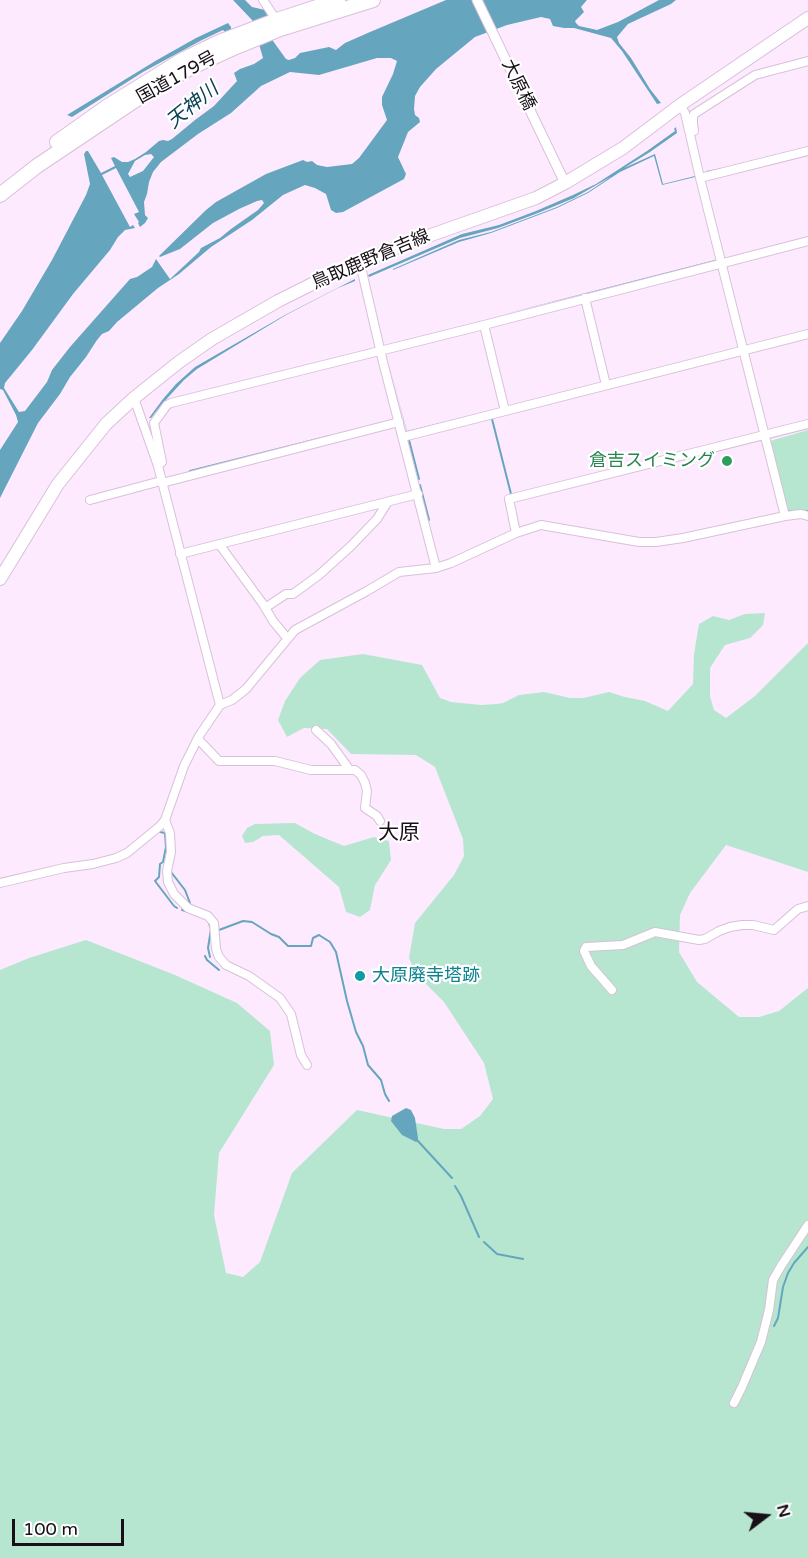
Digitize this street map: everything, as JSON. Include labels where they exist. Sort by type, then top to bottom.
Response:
[{"type":"highway","name":"国道179号","points":[[0,195],[37,166],[134,101],[190,68],[278,25],[338,0]]},
{"type":"highway","name":"国道179号","points":[[0,184],[108,106],[182,60],[219,42],[373,0]]},
{"type":"main road","name":"鳥取鹿野倉吉線","points":[[0,579],[58,484],[106,424],[178,362],[212,339],[278,301],[334,273],[400,246],[536,198],[565,183],[623,148],[680,105],[808,18]]},
{"type":"street","points":[[264,0],[278,25]]},
{"type":"street","name":"大原橋","points":[[477,0],[565,183]]},
{"type":"street","points":[[702,177],[693,124],[694,114],[755,75],[808,61]]},
{"type":"street","points":[[680,105],[685,113],[702,177],[721,264],[785,516]]},
{"type":"street","points":[[702,177],[808,151]]},
{"type":"street","points":[[158,466],[162,462],[154,423],[167,405],[808,241]]},
{"type":"street","points":[[360,263],[436,568]]},
{"type":"street","points":[[585,298],[606,385]]},
{"type":"street","points":[[484,325],[505,411]]},
{"type":"street","points":[[403,437],[808,334]]},
{"type":"street","points":[[134,398],[158,466],[220,705]]},
{"type":"street","points":[[90,500],[399,422]]},
{"type":"street","points":[[516,533],[509,499],[808,424]]},
{"type":"street","points":[[180,554],[418,494]]},
{"type":"street","points":[[265,608],[286,594],[293,594],[319,575],[377,519],[387,503]]},
{"type":"street","points":[[0,883],[64,868],[93,864],[127,854],[165,820],[184,766],[220,705],[232,700],[246,689],[295,630],[399,572],[436,568],[516,533],[541,525],[639,542],[656,542],[785,516],[801,514],[808,516]]},
{"type":"street","points":[[219,544],[287,638]]},
{"type":"street","points":[[316,730],[330,742],[349,769]]},
{"type":"street","points":[[198,739],[219,761],[275,761],[311,770],[355,770],[361,775],[367,791],[365,808],[377,816],[380,821]]},
{"type":"street","points":[[165,820],[170,833],[171,852],[166,871],[174,894],[188,908],[208,915],[214,923],[216,949],[219,957],[226,964],[249,976],[280,998],[291,1014],[307,1065]]},
{"type":"street","points":[[178,912],[184,904]]},
{"type":"street","points":[[612,990],[591,966],[584,951],[586,947],[623,945],[655,932],[699,940],[730,927],[742,925],[774,930],[798,909],[808,906]]},
{"type":"street","points":[[734,1403],[761,1342],[773,1280],[808,1225]]},
{"type":"green space","points":[[808,430],[808,513],[786,512],[770,441]]},
{"type":"green space","points":[[765,613],[763,625],[750,638],[725,645],[710,668],[710,696],[714,710],[726,718],[755,696],[808,643],[808,872],[726,845],[690,893],[680,915],[679,952],[697,982],[739,1017],[759,1017],[779,1011],[808,988],[808,1558],[0,1558],[0,970],[86,940],[175,975],[237,1003],[270,1031],[274,1065],[219,1153],[214,1215],[226,1273],[243,1277],[260,1262],[292,1173],[357,1110],[444,1129],[461,1129],[480,1116],[493,1099],[484,1063],[444,1002],[416,974],[409,958],[415,923],[454,875],[464,856],[463,839],[435,767],[416,755],[351,754],[327,729],[304,728],[287,737],[278,720],[285,701],[300,678],[320,660],[363,654],[422,665],[440,698],[451,702],[497,704],[519,695],[544,692],[570,698],[583,698],[609,692],[645,701],[668,711],[693,684],[694,654],[699,624],[713,616],[729,620],[745,614]]},
{"type":"green space","points":[[295,823],[344,846],[374,837],[389,841],[391,860],[375,885],[370,910],[360,917],[346,912],[339,887],[279,835],[263,836],[253,842],[245,843],[242,836],[247,828],[255,824]]},
{"type":"water","points":[[233,0],[245,0],[252,7],[265,10],[268,14],[273,41],[289,60],[300,53],[329,47],[336,50],[345,43],[446,0],[587,0],[581,7],[584,12],[575,21],[579,26],[597,30],[618,22],[659,0],[676,0],[628,24],[617,37],[661,103],[657,104],[611,38],[574,28],[553,26],[550,19],[541,17],[507,25],[475,37],[436,69],[415,96],[415,115],[420,122],[408,132],[398,157],[406,174],[404,179],[343,212],[336,213],[331,210],[326,194],[305,185],[283,195],[158,288],[97,340],[38,423],[0,498],[0,450],[18,422],[3,390],[0,389],[0,343],[52,260],[86,195],[90,184],[84,154],[88,151],[101,173],[115,166],[111,158],[114,157],[122,162],[135,159],[159,141],[172,139],[214,106],[237,81],[234,73],[263,58],[252,20]],"holes":[[[377,58],[391,58],[397,61],[382,97],[387,120],[359,158],[352,164],[327,167],[303,160],[266,174],[216,202],[159,256],[180,249],[213,223],[239,209],[257,201],[262,200],[264,203],[220,238],[201,248],[170,279],[156,259],[152,267],[130,279],[70,347],[25,411],[19,412],[4,388],[5,383],[118,237],[125,230],[135,228],[133,225],[130,227],[102,175],[116,168],[139,212],[134,214],[140,227],[148,218],[145,215],[144,202],[149,182],[161,162],[231,113],[261,86],[290,72],[319,75]],[[151,154],[154,157],[143,171],[130,177],[128,174],[135,161]]]},
{"type":"water","points":[[228,23],[231,29],[225,32],[223,30],[202,40],[143,72],[72,117],[67,115],[157,60]]},
{"type":"water","points":[[676,127],[677,133],[624,168],[655,154],[663,184],[695,177],[662,185],[654,156],[620,172],[588,193],[557,208],[491,233],[459,242],[393,270],[459,240],[491,232],[557,207],[588,192],[612,176],[574,198],[538,213],[498,228],[460,238],[369,277],[368,275],[462,234],[499,225],[596,184],[647,151],[675,131]]},
{"type":"water","points":[[715,260],[716,261],[504,314]]},
{"type":"water","points":[[355,279],[286,315],[197,369],[149,418],[176,384],[195,367],[285,315]]},
{"type":"water","points":[[387,357],[407,431],[501,408],[407,432]]},
{"type":"water","points":[[406,1108],[411,1110],[415,1118],[418,1138],[416,1142],[402,1135],[391,1121],[392,1116]]},
{"type":"waterway","points":[[737,82],[747,76]]},
{"type":"waterway","points":[[707,172],[722,169]]},
{"type":"waterway","points":[[492,419],[511,494]]},
{"type":"waterway","points":[[190,471],[330,436]]},
{"type":"waterway","points":[[409,440],[419,479]]},
{"type":"waterway","points":[[420,485],[429,520]]},
{"type":"waterway","points":[[788,511],[808,511]]},
{"type":"waterway","points":[[160,832],[165,833],[166,847],[163,862],[160,864],[159,877],[155,881],[177,908]]},
{"type":"waterway","points":[[171,872],[185,890],[190,903]]},
{"type":"waterway","points":[[182,910],[189,912]]},
{"type":"waterway","points":[[219,930],[243,921],[252,922],[279,937],[288,946],[311,946],[313,938],[319,935],[330,942],[336,952],[347,1001],[368,1065],[381,1080],[389,1101]]},
{"type":"waterway","points":[[209,923],[211,929],[208,948],[210,957]]},
{"type":"waterway","points":[[205,956],[219,970]]},
{"type":"waterway","points":[[417,1140],[452,1178]]},
{"type":"waterway","points":[[455,1186],[479,1237]]},
{"type":"waterway","points":[[484,1242],[497,1254],[523,1259]]},
{"type":"waterway","points":[[774,1326],[778,1318],[783,1287],[788,1273],[808,1247]]},
{"type":"place","name":"倉吉スイミング","points":[[727,461]]},
{"type":"place","name":"大原廃寺塔跡","points":[[360,976]]},
{"type":"district","name":"大原","points":[[399,833]]},
{"type":"water label","name":"天神川","points":[[193,106]]}]
